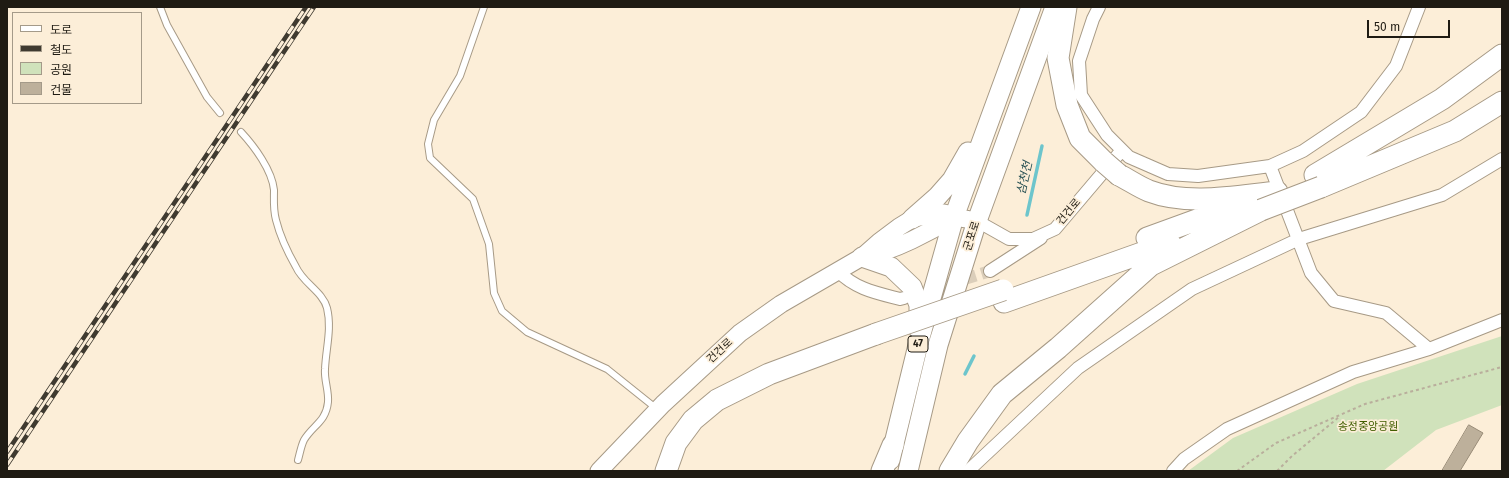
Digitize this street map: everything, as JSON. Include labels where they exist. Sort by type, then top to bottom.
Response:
[{"type":"highway","points":[[1066,7],[1058,58],[1067,105],[1080,138],[1112,169],[1150,191],[1184,199],[1232,197],[1277,192],[1318,181],[1442,99],[1502,55]]},
{"type":"highway","points":[[1455,131],[1502,102]]},
{"type":"highway","points":[[666,471],[676,443],[693,420],[717,400],[769,374],[877,341],[1259,204],[1455,131],[1502,118]]},
{"type":"highway","points":[[950,471],[968,440],[1002,394],[1058,348],[1151,265],[1259,204],[1277,192]]},
{"type":"highway","points":[[678,471],[686,452],[699,432],[723,410],[773,386],[877,341]]},
{"type":"highway","points":[[882,471],[892,445]]},
{"type":"main road","name":"군포로","points":[[887,471],[892,445],[919,341],[954,217],[1031,7]]},
{"type":"main road","name":"군포로","points":[[908,471],[938,345],[977,221],[1055,7]]},
{"type":"main road","points":[[912,219],[937,197],[952,180],[971,147],[980,146]]},
{"type":"main road","name":"건건로","points":[[599,471],[658,410],[740,333],[781,304],[862,257],[879,242],[912,219],[930,214],[944,213],[954,217],[977,221]]},
{"type":"main road","name":"건건로","points":[[862,257],[879,254],[936,228],[954,217]]},
{"type":"main road","points":[[862,257],[891,267],[912,287],[920,305],[919,341]]},
{"type":"street","points":[[1099,7],[1093,19],[1079,61],[1080,95],[1107,135],[1130,157],[1168,174],[1198,176],[1270,166],[1303,151],[1361,112],[1396,66],[1420,7]]},
{"type":"street","name":"건건로","points":[[977,221],[1009,239],[1033,239],[1055,229],[1122,150]]},
{"type":"street","points":[[968,471],[1078,368],[1192,289],[1299,239],[1442,194],[1502,159]]},
{"type":"street","points":[[1270,166],[1311,273],[1334,301],[1386,313],[1429,349]]},
{"type":"street","points":[[990,271],[1055,229]]},
{"type":"street","points":[[838,271],[845,279],[862,289],[900,299],[904,298]]},
{"type":"street","points":[[1172,471],[1184,459],[1227,429],[1353,372],[1429,349],[1502,320]]},
{"type":"lane","points":[[160,7],[167,25],[207,97],[220,113]]},
{"type":"lane","points":[[484,7],[460,76],[434,120],[428,144],[430,158],[473,199],[489,244],[494,293],[502,311],[527,332],[607,370],[658,410]]},
{"type":"lane","points":[[241,132],[249,141],[272,179],[274,190],[273,206],[276,220],[296,269],[304,280],[316,291],[326,306],[329,319],[325,369],[328,400],[327,410],[322,421],[305,439],[298,460]]},
{"type":"path","points":[[1237,471],[1276,443],[1364,404],[1502,367]]},
{"type":"path","points":[[1277,471],[1292,456],[1342,414]]},
{"type":"green space","name":"송정중앙공원","points":[[1502,336],[1502,405],[1436,430],[1383,471],[1188,471],[1233,438],[1357,384]]},
{"type":"building","points":[[1469,425],[1483,433],[1460,471],[1442,471]]},
{"type":"waterway","name":"삼천천","points":[[1027,215],[1042,146]]},
{"type":"waterway","name":"삼천천","points":[[965,374],[974,356]]},
{"type":"tunnel","points":[[930,290],[990,271]]},
{"type":"railway","points":[[7,452],[306,7]]},
{"type":"railway","points":[[7,465],[314,7]]}]
